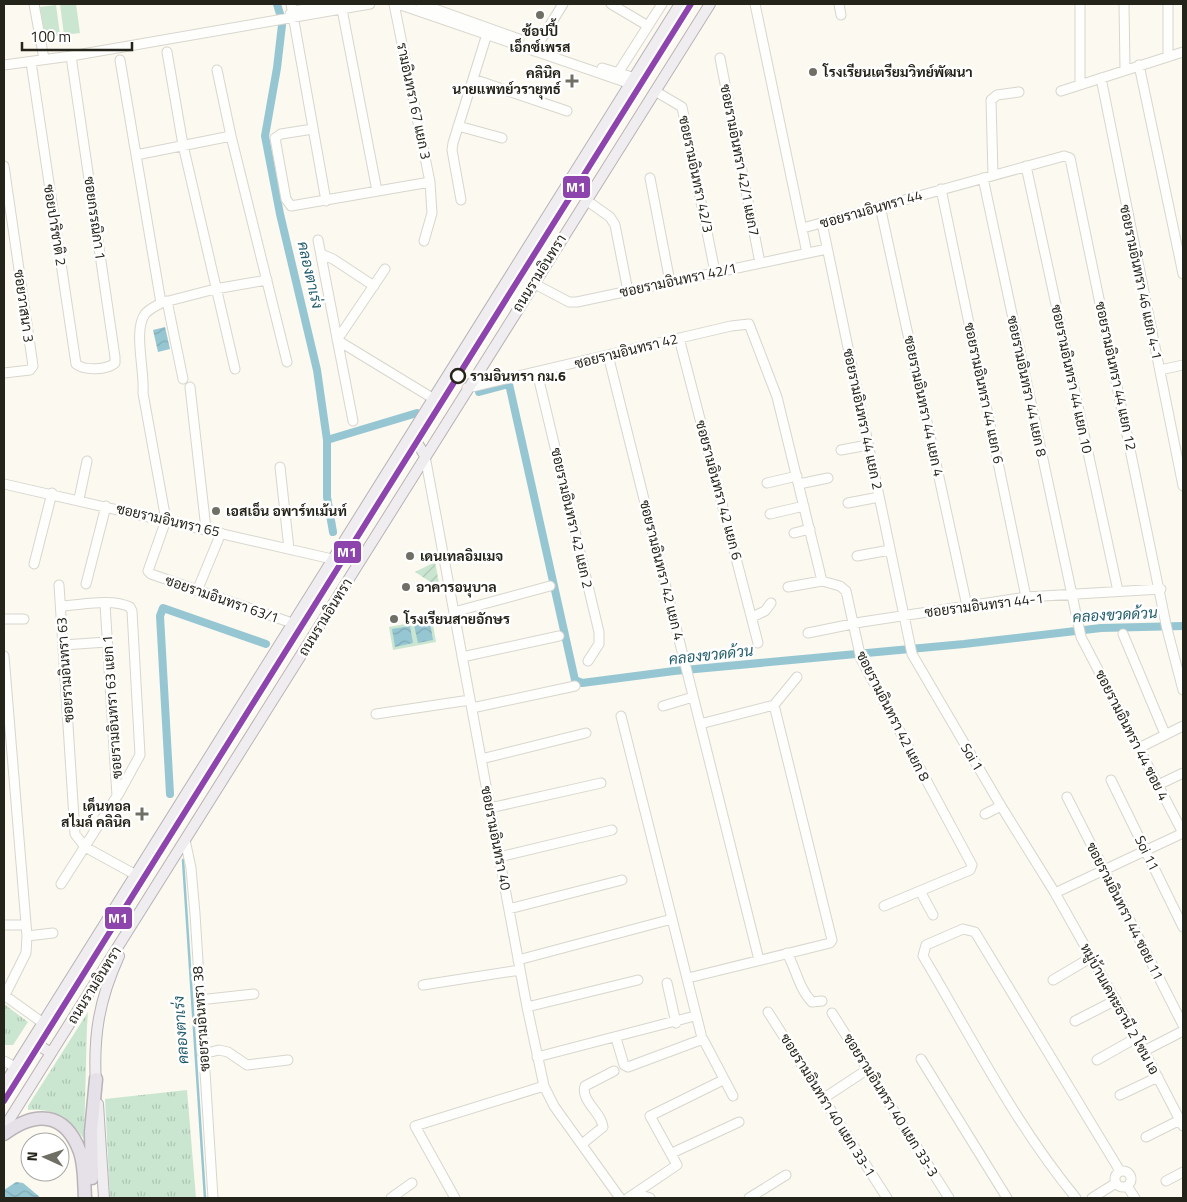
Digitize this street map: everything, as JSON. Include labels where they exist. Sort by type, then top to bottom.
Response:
[{"type":"highway","points":[[93,1198],[91,1132],[96,1079]]},
{"type":"highway","points":[[4,1134],[18,1124],[34,1118],[44,1118],[62,1125],[75,1142],[80,1154],[85,1198]]},
{"type":"main road","name":"ถนนรามอินทรา","points":[[4,1085],[412,434],[630,80],[680,4]]},
{"type":"main road","name":"ถนนรามอินทรา","points":[[4,1128],[467,388],[710,4]]},
{"type":"main road","points":[[412,434],[425,456]]},
{"type":"main road","points":[[104,1198],[96,1079],[98,1016],[108,983],[133,924]]},
{"type":"main road","points":[[32,1041],[51,1053]]},
{"type":"street","points":[[34,4],[44,59]]},
{"type":"street","points":[[4,65],[71,56],[291,13],[370,4]]},
{"type":"street","name":"รามอินทรา 67 แยก 3","points":[[394,4],[430,182],[432,213],[424,241]]},
{"type":"street","points":[[398,4],[486,34],[618,73],[630,80]]},
{"type":"street","points":[[421,4],[535,48],[630,80]]},
{"type":"street","points":[[535,48],[562,4]]},
{"type":"street","points":[[611,4],[648,26]]},
{"type":"street","points":[[618,73],[662,4]]},
{"type":"street","name":"ซอยรามอินทรา 44","points":[[755,4],[803,228],[1064,156],[1068,157],[1071,162]]},
{"type":"street","points":[[839,4],[841,15]]},
{"type":"street","points":[[1080,4],[1080,84]]},
{"type":"street","points":[[1124,4],[1125,70]]},
{"type":"street","points":[[1168,4],[1168,56]]},
{"type":"street","points":[[341,6],[377,191]]},
{"type":"street","points":[[291,13],[326,202]]},
{"type":"street","points":[[461,200],[452,150],[486,34]]},
{"type":"street","points":[[167,52],[183,145],[235,369]]},
{"type":"street","points":[[1061,91],[1183,52]]},
{"type":"street","name":"ซอยกรรณิกา 1","points":[[71,56],[116,357],[115,363],[112,366],[98,368]]},
{"type":"street","name":"ซอยรามอินทรา 42/1 แยก7","points":[[720,58],[760,262]]},
{"type":"street","points":[[120,60],[164,302],[183,379]]},
{"type":"street","name":"ซอยปาริชาติ 2","points":[[31,62],[76,364],[85,369],[98,368]]},
{"type":"street","points":[[1139,65],[1183,274]]},
{"type":"street","points":[[217,70],[231,136],[287,362]]},
{"type":"street","name":"ซอยรามอินทรา 46 แยก 4-1","points":[[1100,78],[1183,486]]},
{"type":"street","points":[[473,79],[567,111]]},
{"type":"street","name":"ซอยรามอินทรา 42/3","points":[[655,92],[682,107],[715,272]]},
{"type":"street","points":[[993,175],[991,100],[997,95],[1019,92]]},
{"type":"street","points":[[458,126],[502,138]]},
{"type":"street","points":[[313,129],[280,134],[275,141],[289,205],[326,202],[430,182]]},
{"type":"street","points":[[136,155],[231,136]]},
{"type":"street","name":"ซอยรามอินทรา 44 แยก 12","points":[[1071,162],[1167,626],[1183,690]]},
{"type":"street","name":"ซอยวาสนา 3","points":[[4,166],[32,359],[30,370],[8,372]]},
{"type":"street","name":"ซอยรามอินทรา 44 แยก 10","points":[[1026,166],[1118,591]]},
{"type":"street","points":[[650,178],[670,282]]},
{"type":"street","name":"ซอยรามอินทรา 44 แยก 8","points":[[983,178],[1076,619]]},
{"type":"street","name":"ซอยรามอินทรา 44 แยก 6","points":[[941,189],[1026,597]]},
{"type":"street","points":[[586,200],[610,217],[615,225],[628,291]]},
{"type":"street","name":"ซอยรามอินทรา 44 แยก 4","points":[[880,206],[966,606]]},
{"type":"street","name":"ซอยรามอินทรา 44 แยก 2","points":[[822,223],[904,615]]},
{"type":"street","points":[[803,228],[807,253]]},
{"type":"street","points":[[318,240],[353,421]]},
{"type":"street","name":"ซอยรามอินทรา 42/1","points":[[533,283],[572,302],[760,262],[827,250]]},
{"type":"street","points":[[321,254],[333,259],[374,286]]},
{"type":"street","points":[[337,340],[385,269]]},
{"type":"street","points":[[166,520],[143,393],[144,378],[140,324],[145,314],[164,302],[215,289],[267,280]]},
{"type":"street","name":"ซอยรามอินทรา 42","points":[[467,388],[678,338],[749,324],[772,381],[798,480]]},
{"type":"street","name":"ซอยรามอินทรา 42 แยก 6","points":[[678,338],[758,643]]},
{"type":"street","points":[[337,340],[434,398]]},
{"type":"street","name":"ซอยรามอินทรา 42 แยก 4","points":[[608,355],[759,960]]},
{"type":"street","points":[[1160,370],[1183,366]]},
{"type":"street","name":"ซอยรามอินทรา 42 แยก 2","points":[[537,372],[599,632],[599,644],[588,661]]},
{"type":"street","points":[[190,387],[206,529]]},
{"type":"street","points":[[841,450],[868,445]]},
{"type":"street","name":"ซอยรามอินทรา 40","points":[[425,456],[527,1008],[544,1086],[554,1106],[620,1198]]},
{"type":"street","points":[[79,499],[88,461]]},
{"type":"street","points":[[280,468],[289,549]]},
{"type":"street","points":[[767,483],[828,478]]},
{"type":"street","points":[[788,587],[822,581],[798,480]]},
{"type":"street","name":"ซอยรามอินทรา 65","points":[[4,484],[79,499],[332,559]]},
{"type":"street","points":[[34,564],[52,493]]},
{"type":"street","points":[[848,503],[879,497]]},
{"type":"street","points":[[86,584],[106,506]]},
{"type":"street","points":[[770,514],[804,506]]},
{"type":"street","name":"ซอยรามอินทรา 63/1","points":[[166,520],[148,571],[151,574],[292,623]]},
{"type":"street","points":[[794,533],[810,529]]},
{"type":"street","points":[[197,591],[221,533]]},
{"type":"street","points":[[857,556],[890,550]]},
{"type":"street","name":"ซอยรามอินทรา 42 แยก 8","points":[[822,581],[844,589],[861,659],[970,858],[972,866],[970,870],[920,891]]},
{"type":"street","points":[[59,585],[61,606]]},
{"type":"street","points":[[454,612],[550,586]]},
{"type":"street","name":"ซอยรามอินทรา 44-1","points":[[808,633],[904,615],[1026,597],[1161,590]]},
{"type":"street","points":[[752,617],[765,611],[772,603]]},
{"type":"street","name":"ซอยรามอินทรา 63 แยก 1","points":[[60,884],[117,796],[105,604]]},
{"type":"street","name":"ซอยรามอินทรา 63","points":[[85,847],[75,834],[61,606],[126,605],[132,611],[140,755],[117,796]]},
{"type":"street","name":"Soi 1","points":[[904,615],[911,650],[1001,806],[1055,893]]},
{"type":"street","points":[[4,619],[24,619]]},
{"type":"street","name":"ซอยรามอินทรา 44 ซอย 4","points":[[1076,619],[1081,637],[1183,833]]},
{"type":"street","points":[[1123,634],[1165,734]]},
{"type":"street","points":[[462,658],[559,636]]},
{"type":"street","points":[[63,645],[107,642]]},
{"type":"street","points":[[4,656],[27,936],[26,953],[4,995],[43,1023]]},
{"type":"street","points":[[700,724],[774,705],[797,677]]},
{"type":"street","points":[[376,714],[471,704],[575,686]]},
{"type":"street","points":[[663,706],[693,697]]},
{"type":"street","points":[[688,978],[830,943],[832,936],[774,705]]},
{"type":"street","points":[[621,716],[701,1034]]},
{"type":"street","points":[[1139,748],[1183,726]]},
{"type":"street","points":[[481,759],[586,733]]},
{"type":"street","points":[[1158,786],[1183,773]]},
{"type":"street","name":"Soi 11","points":[[1112,780],[1183,927]]},
{"type":"street","points":[[490,808],[600,783]]},
{"type":"street","name":"ซอยรามอินทรา 44 ซอย 11","points":[[1067,796],[1183,1025]]},
{"type":"street","points":[[985,814],[1001,806]]},
{"type":"street","points":[[499,857],[612,830]]},
{"type":"street","points":[[1055,893],[1183,833]]},
{"type":"street","name":"ซอยรามอินทรา 38","points":[[185,840],[191,868],[213,1198]]},
{"type":"street","points":[[85,847],[136,875]]},
{"type":"street","points":[[509,909],[622,880]]},
{"type":"street","points":[[884,906],[920,891],[933,915]]},
{"type":"street","name":"หมู่บ้านเคหะธานี 2 โซน เอ","points":[[1055,893],[1116,1000],[1182,1123]]},
{"type":"street","points":[[423,985],[519,965],[672,919]]},
{"type":"street","points":[[4,925],[25,925]]},
{"type":"street","points":[[1076,1198],[1044,1160],[923,956],[926,945],[963,929],[975,932],[1120,1171]]},
{"type":"street","points":[[27,936],[53,933]]},
{"type":"street","points":[[787,953],[809,1000],[812,1002],[822,1001]]},
{"type":"street","points":[[1054,980],[1092,957]]},
{"type":"street","points":[[527,1008],[638,980]]},
{"type":"street","points":[[667,983],[676,1023]]},
{"type":"street","points":[[199,1000],[254,994]]},
{"type":"street","points":[[1075,1021],[1116,1000]]},
{"type":"street","name":"ซอยรามอินทรา 40 แยก 33-1","points":[[768,1012],[887,1198]]},
{"type":"street","name":"ซอยรามอินทรา 40 แยก 33-3","points":[[832,1013],[949,1198]]},
{"type":"street","points":[[537,1057],[676,1023],[691,1017]]},
{"type":"street","points":[[1144,1051],[1183,1031]]},
{"type":"street","points":[[616,1038],[624,1065],[628,1067],[703,1039],[733,1096]]},
{"type":"street","points":[[1097,1060],[1136,1038]]},
{"type":"street","points":[[203,1054],[219,1050],[228,1052],[248,1065],[288,1060]]},
{"type":"street","points":[[921,1059],[1007,1198]]},
{"type":"street","points":[[4,1061],[15,1067]]},
{"type":"street","points":[[824,1098],[868,1069]]},
{"type":"street","points":[[582,1144],[603,1127],[603,1121],[584,1094],[585,1086],[614,1071]]},
{"type":"street","points":[[1120,1095],[1158,1077]]},
{"type":"street","points":[[628,1198],[677,1165],[650,1116],[719,1082]]},
{"type":"street","points":[[455,1198],[415,1126],[544,1086]]},
{"type":"street","points":[[672,1153],[739,1122]]},
{"type":"street","points":[[1146,1137],[1182,1123]]},
{"type":"street","points":[[1116,1183],[1115,1176],[1120,1171],[1125,1170],[1130,1175],[1130,1182],[1127,1186]]},
{"type":"street","points":[[1166,1181],[1183,1172]]},
{"type":"street","points":[[749,1198],[786,1175]]},
{"type":"street","points":[[391,1198],[412,1183]]},
{"type":"street","points":[[1116,1183],[1120,1186],[1127,1186]]},
{"type":"street","points":[[1092,1198],[1116,1183]]},
{"type":"street","points":[[1127,1186],[1135,1198]]},
{"type":"street","points":[[639,1192],[641,1195],[650,1198]]},
{"type":"green space","points":[[60,4],[76,4],[80,33],[64,35]]},
{"type":"green space","points":[[56,5],[60,35],[45,38],[40,7]]},
{"type":"green space","points":[[435,562],[440,588],[415,572]]},
{"type":"green space","points":[[432,619],[436,642],[393,650],[389,627]]},
{"type":"green space","points":[[4,1004],[28,1022],[13,1045],[4,1045]]},
{"type":"green space","points":[[88,1012],[84,1139],[67,1120],[46,1111],[28,1110],[28,1106]]},
{"type":"green space","points":[[187,1090],[196,1198],[110,1198],[105,1099]]},
{"type":"water","points":[[165,327],[170,349],[158,352],[153,330]]},
{"type":"water","points":[[430,622],[433,640],[418,643],[414,625]]},
{"type":"water","points":[[410,626],[413,643],[395,647],[392,629]]},
{"type":"water","points":[[16,1182],[23,1183],[41,1198],[4,1198],[4,1190]]},
{"type":"waterway","name":"คลองตาเร่ง","points":[[277,4],[280,14]]},
{"type":"waterway","name":"คลองตาเร่ง","points":[[282,25],[277,68],[265,136],[280,214],[317,370],[327,440],[327,497],[333,532]]},
{"type":"waterway","name":"คลองขวดด้วน","points":[[479,392],[509,384],[575,680],[582,683],[674,671],[964,644],[1101,628],[1183,626]]},
{"type":"waterway","name":"คลองขวดด้วน","points":[[327,440],[417,413]]},
{"type":"waterway","name":"คลองตาเร่ง","points":[[170,794],[160,616],[163,608],[266,644]]},
{"type":"waterway","name":"คลองตาเร่ง","points":[[183,860],[205,1198]]},
{"type":"transit line","name":"M1","points":[[4,1101],[691,4]]},
{"type":"place","name":"ช้อปปี้ เอ็กซ์เพรส","points":[[540,15]]},
{"type":"place","name":"โรงเรียนเตรียมวิทย์พัฒนา","points":[[813,72]]},
{"type":"place","name":"คลินิค นายแพทย์วรายุทธ์","points":[[572,81]]},
{"type":"place","name":"รามอินทรา กม.6","points":[[458,376]]},
{"type":"place","name":"เอสเอ็น อพาร์ทเม้นท์","points":[[216,511]]},
{"type":"place","name":"เดนเทลอิมเมจ","points":[[410,556]]},
{"type":"place","name":"อาคารอนุบาล","points":[[406,587]]},
{"type":"place","name":"โรงเรียนสายอักษร","points":[[394,619]]},
{"type":"place","name":"เด็นทอล สไมล์ คลินิค","points":[[142,814]]}]
